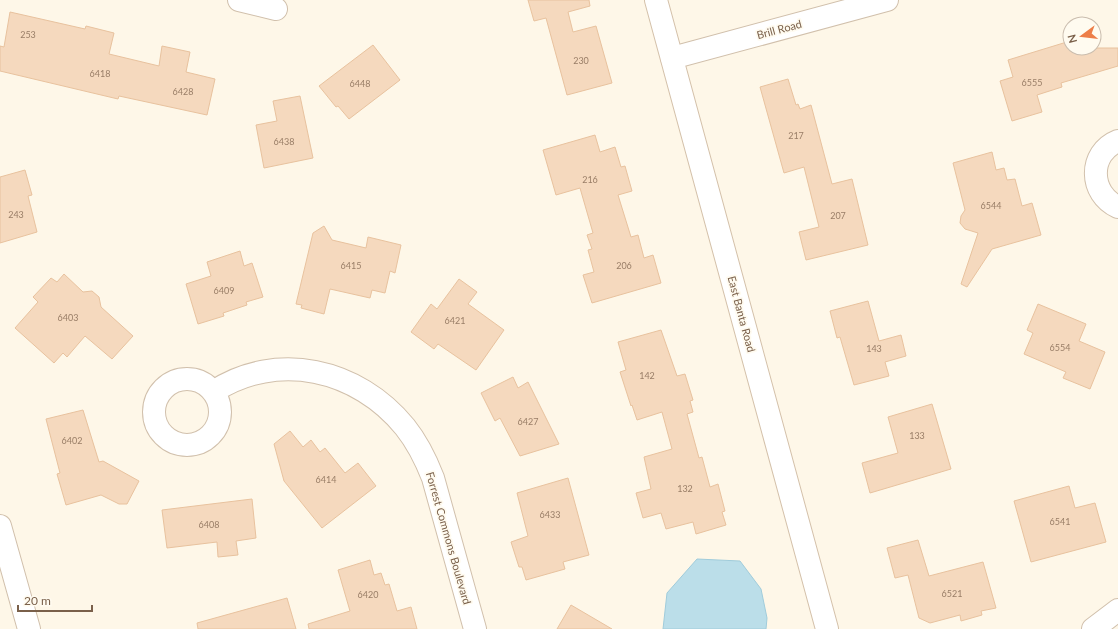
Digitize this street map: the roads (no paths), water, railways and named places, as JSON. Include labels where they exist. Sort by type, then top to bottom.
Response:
[{"type":"street","points":[[239,0],[276,9]]},
{"type":"street","name":"East Banta Road","points":[[656,0],[827,629]]},
{"type":"street","name":"Brill Road","points":[[672,58],[887,0]]},
{"type":"street","points":[[1118,141],[1113,143],[1101,154],[1095,176],[1096,184],[1104,197],[1118,207]]},
{"type":"street","name":"Forrest Commons Boulevard","points":[[213,392],[234,381],[261,372],[306,369],[320,372],[352,384],[389,411],[405,428],[424,456],[433,478],[475,629]]},
{"type":"street","points":[[0,526],[28,629]]},
{"type":"street","points":[[1093,629],[1118,610]]},
{"type":"water","points":[[697,559],[740,561],[761,589],[767,618],[766,629],[663,629],[667,593]]}]
